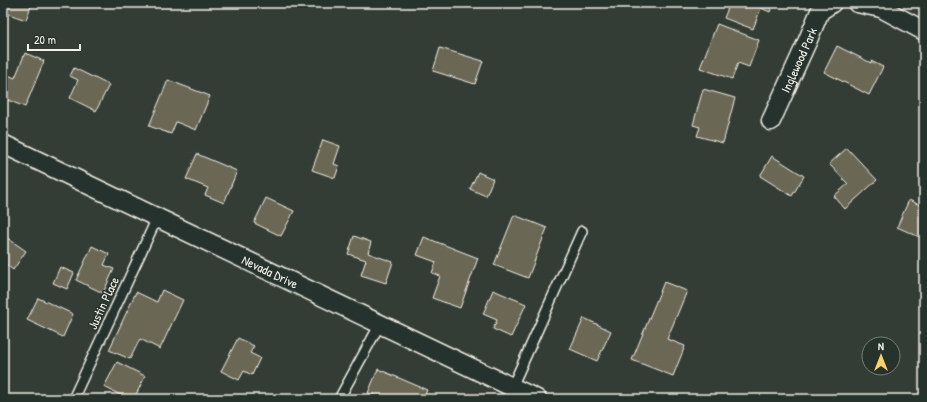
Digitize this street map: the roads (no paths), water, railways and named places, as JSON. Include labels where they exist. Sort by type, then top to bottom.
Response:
[{"type":"street","name":"Inglewood Park","points":[[771,121],[820,11],[832,3]]},
{"type":"street","points":[[857,3],[880,8],[924,31]]},
{"type":"street","name":"Nevada Drive","points":[[3,144],[537,399]]},
{"type":"lane","name":"Justin Place","points":[[73,399],[157,218]]},
{"type":"lane","points":[[512,387],[582,231]]},
{"type":"lane","points":[[339,399],[380,324]]}]
